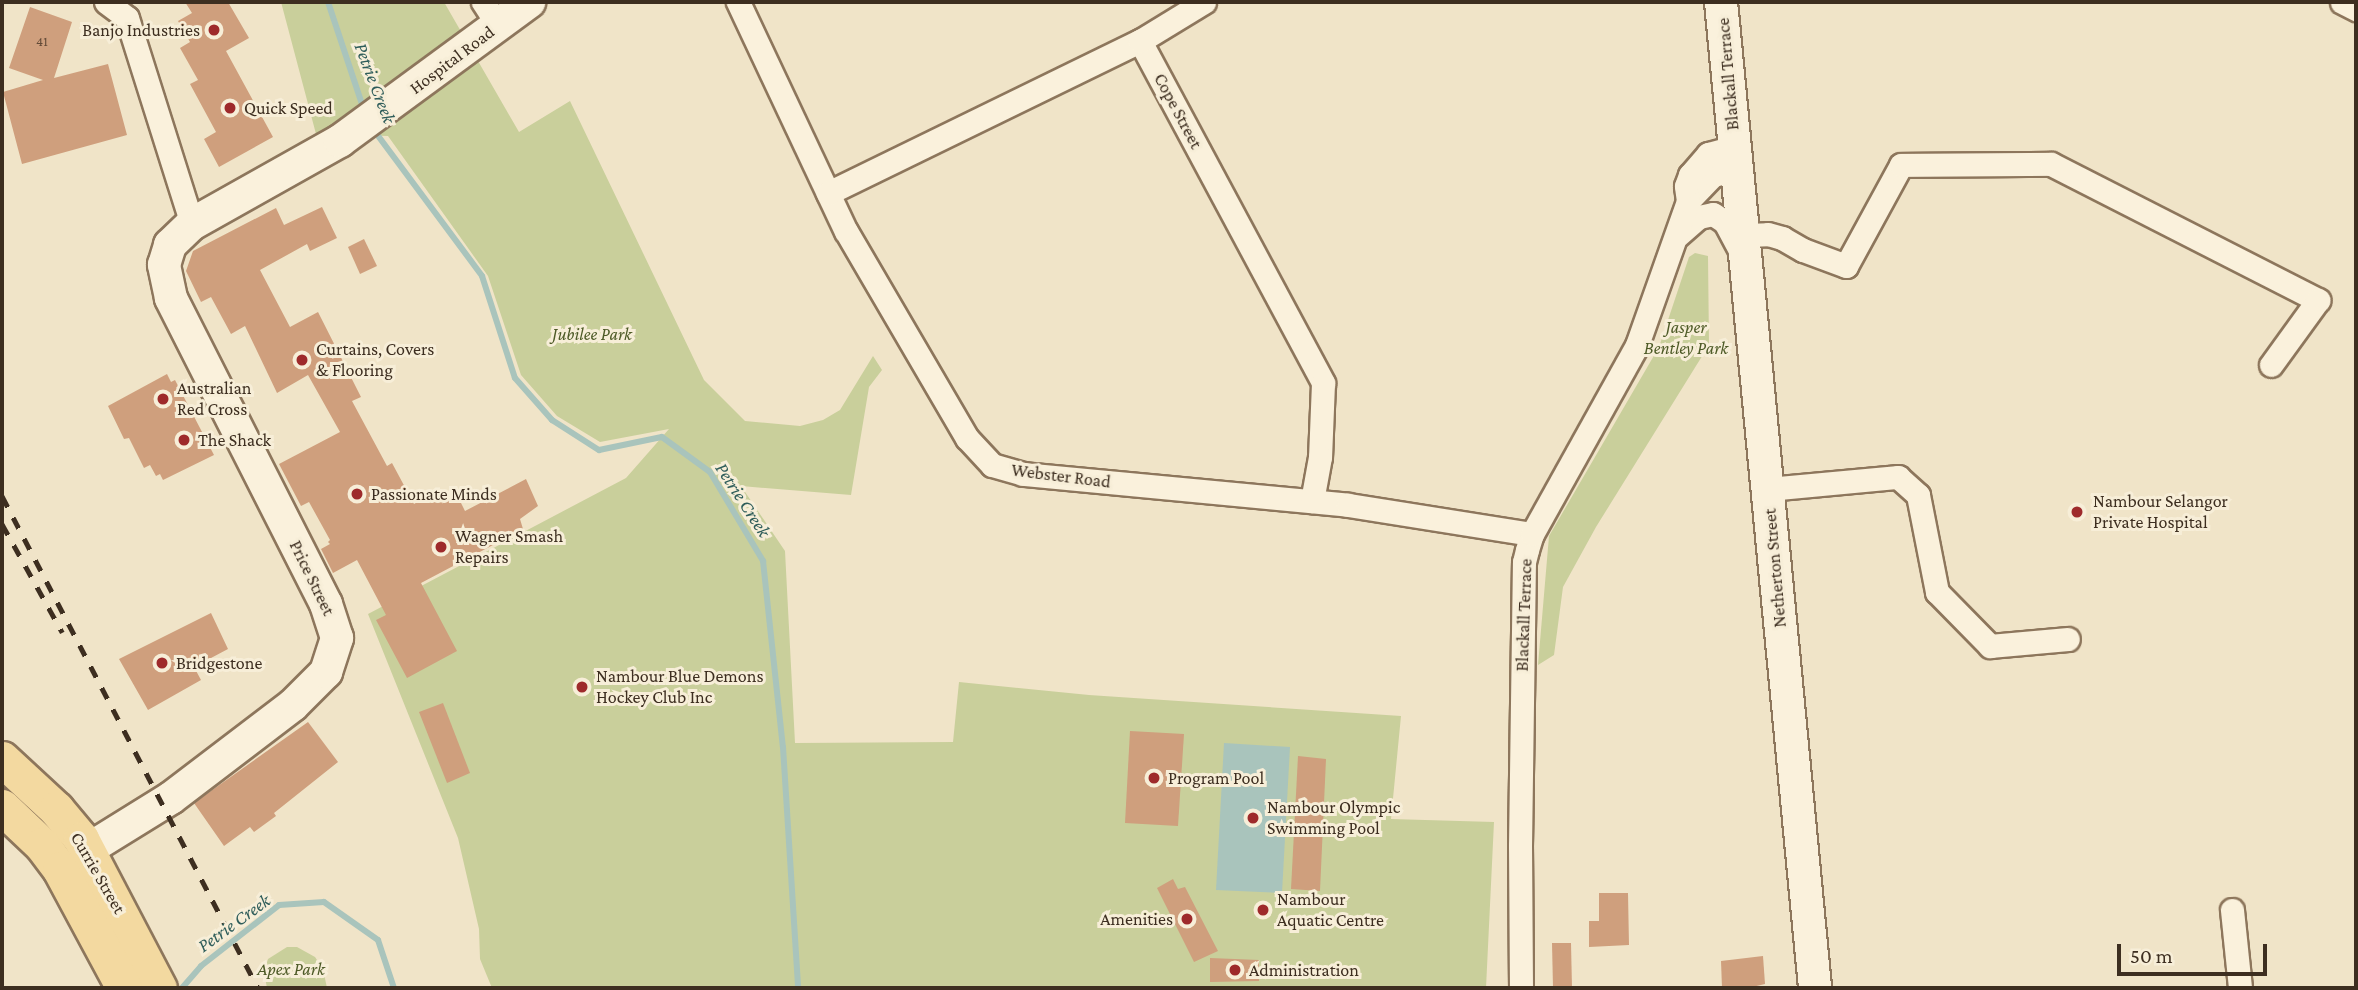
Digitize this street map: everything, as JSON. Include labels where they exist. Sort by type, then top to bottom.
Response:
[{"type":"main road","name":"Currie Street","points":[[2,759],[56,809],[119,978]]},
{"type":"main road","name":"Currie Street","points":[[2,807],[42,845],[74,860],[131,931],[159,988]]},
{"type":"street","points":[[106,2],[127,18],[192,224]]},
{"type":"street","name":"Hospital Road","points":[[341,141],[409,92],[491,14],[529,2]]},
{"type":"street","name":"Webster Road","points":[[738,2],[828,193],[900,326],[960,426],[978,453],[992,465],[1023,474],[1312,501],[1532,534]]},
{"type":"street","points":[[828,193],[1140,41],[1204,2]]},
{"type":"street","name":"Blackall Terrace","points":[[1521,988],[1524,562],[1532,534],[1633,353],[1678,236],[1688,201],[1713,175],[1736,158],[1721,2]]},
{"type":"street","points":[[2342,2],[2356,9]]},
{"type":"street","name":"Cope Street","points":[[1140,41],[1323,383],[1320,457],[1312,501]]},
{"type":"street","name":"Price Street","points":[[74,860],[171,798],[293,705],[326,673],[335,651],[337,638],[326,604],[166,286],[166,255],[175,237],[192,224],[341,141]]},
{"type":"street","name":"Netherton Street","points":[[1736,158],[1815,988]]},
{"type":"street","points":[[1678,236],[1699,217],[1708,214],[1718,216],[1746,251],[1768,234],[1783,237],[1803,250],[1846,266],[1901,165],[2050,164],[2318,300],[2271,365]]},
{"type":"street","points":[[1768,489],[1898,477],[1918,495],[1937,592],[1990,646],[2068,639]]},
{"type":"street","points":[[2232,910],[2240,988]]},
{"type":"green space","name":"Jubilee Park","points":[[281,2],[444,2],[519,132],[570,101],[704,380],[745,421],[800,426],[823,420],[840,410],[873,356],[882,370],[869,387],[851,495],[741,486],[785,551],[795,743],[953,742],[959,682],[1089,695],[1401,716],[1391,819],[1494,822],[1486,988],[492,988],[480,959],[479,929],[458,838],[368,614],[626,478],[669,429],[600,442],[557,416],[521,375],[488,276],[388,136],[316,134]]},
{"type":"green space","name":"Jasper Bentley Park","points":[[1695,253],[1708,256],[1709,345],[1596,527],[1563,587],[1554,655],[1538,665],[1549,536],[1659,347],[1689,257]]},
{"type":"green space","name":"Apex Park","points":[[287,947],[297,947],[315,957],[323,969],[327,988],[267,988],[264,972],[268,959]]},
{"type":"water","name":"Nambour Olympic Swimming Pool","points":[[1224,743],[1290,747],[1282,893],[1216,890]]},
{"type":"building","points":[[185,2],[228,2],[249,38],[226,51],[273,137],[219,167],[204,139],[216,132],[190,84],[198,80],[180,48],[190,42],[178,21],[192,13]]},
{"type":"building","points":[[30,7],[72,22],[54,78],[108,64],[127,135],[22,164],[3,92],[43,80],[9,68]]},
{"type":"building","points":[[322,207],[337,238],[310,251],[307,244],[260,270],[290,327],[318,312],[361,397],[352,401],[387,466],[392,463],[414,504],[437,491],[440,497],[454,489],[465,511],[526,479],[538,506],[520,519],[523,529],[421,583],[457,651],[407,678],[376,620],[386,615],[357,560],[333,573],[321,549],[330,544],[330,540],[309,502],[301,506],[279,464],[340,432],[308,375],[277,393],[245,326],[231,334],[211,297],[201,302],[186,271],[193,251],[276,208],[284,225]]},
{"type":"building","points":[[364,239],[377,266],[360,274],[348,247]]},
{"type":"building","points":[[167,374],[171,382],[175,380],[214,455],[163,480],[160,474],[156,476],[150,465],[144,468],[129,438],[124,439],[108,406]]},
{"type":"building","name":"Bridgestone","points":[[211,613],[228,649],[194,667],[201,680],[148,710],[119,659]]},
{"type":"building","points":[[443,703],[470,773],[447,783],[419,712]]},
{"type":"building","points":[[308,722],[338,762],[274,813],[276,816],[254,832],[250,827],[224,846],[194,803]]},
{"type":"building","name":"Program Pool","points":[[1130,731],[1184,734],[1178,826],[1125,823]]},
{"type":"building","points":[[1298,756],[1326,759],[1320,891],[1291,889]]},
{"type":"building","name":"Amenities","points":[[1173,879],[1178,889],[1185,887],[1218,951],[1194,962],[1157,888]]},
{"type":"building","points":[[1599,893],[1628,893],[1629,945],[1589,947],[1589,921],[1599,921]]},
{"type":"building","points":[[1552,943],[1571,943],[1572,988],[1553,988]]},
{"type":"building","points":[[1763,956],[1765,984],[1748,988],[1722,988],[1721,961]]},
{"type":"building","name":"Administration","points":[[1210,958],[1259,960],[1259,981],[1210,982]]},
{"type":"waterway","name":"Petrie Creek","points":[[328,2],[365,113]]},
{"type":"waterway","name":"Petrie Creek","points":[[373,129],[482,276],[515,378],[552,420],[599,450],[662,437],[710,472],[763,561],[783,747],[798,988]]},
{"type":"waterway","name":"Petrie Creek","points":[[182,988],[201,966],[279,905],[324,902],[378,940],[394,988]]},
{"type":"railway","points":[[2,496],[258,988]]},
{"type":"railway","points":[[2,524],[62,632]]},
{"type":"place","name":"Banjo Industries","points":[[214,30]]},
{"type":"place","name":"Quick Speed","points":[[230,108]]},
{"type":"place","name":"Curtains, Covers & Flooring","points":[[302,360]]},
{"type":"place","name":"Australian Red Cross","points":[[163,399]]},
{"type":"place","name":"The Shack","points":[[184,440]]},
{"type":"place","name":"Passionate Minds","points":[[357,494]]},
{"type":"place","name":"Nambour Selangor Private Hospital","points":[[2077,512]]},
{"type":"place","name":"Wagner Smash Repairs","points":[[441,547]]},
{"type":"place","name":"Bridgestone","points":[[162,663]]},
{"type":"place","name":"Nambour Blue Demons Hockey Club Inc","points":[[582,687]]},
{"type":"place","name":"Program Pool","points":[[1154,778]]},
{"type":"place","name":"Nambour Olympic Swimming Pool","points":[[1253,818]]},
{"type":"place","name":"Nambour Aquatic Centre","points":[[1263,910]]},
{"type":"place","name":"Amenities","points":[[1187,919]]},
{"type":"place","name":"Administration","points":[[1235,970]]}]
